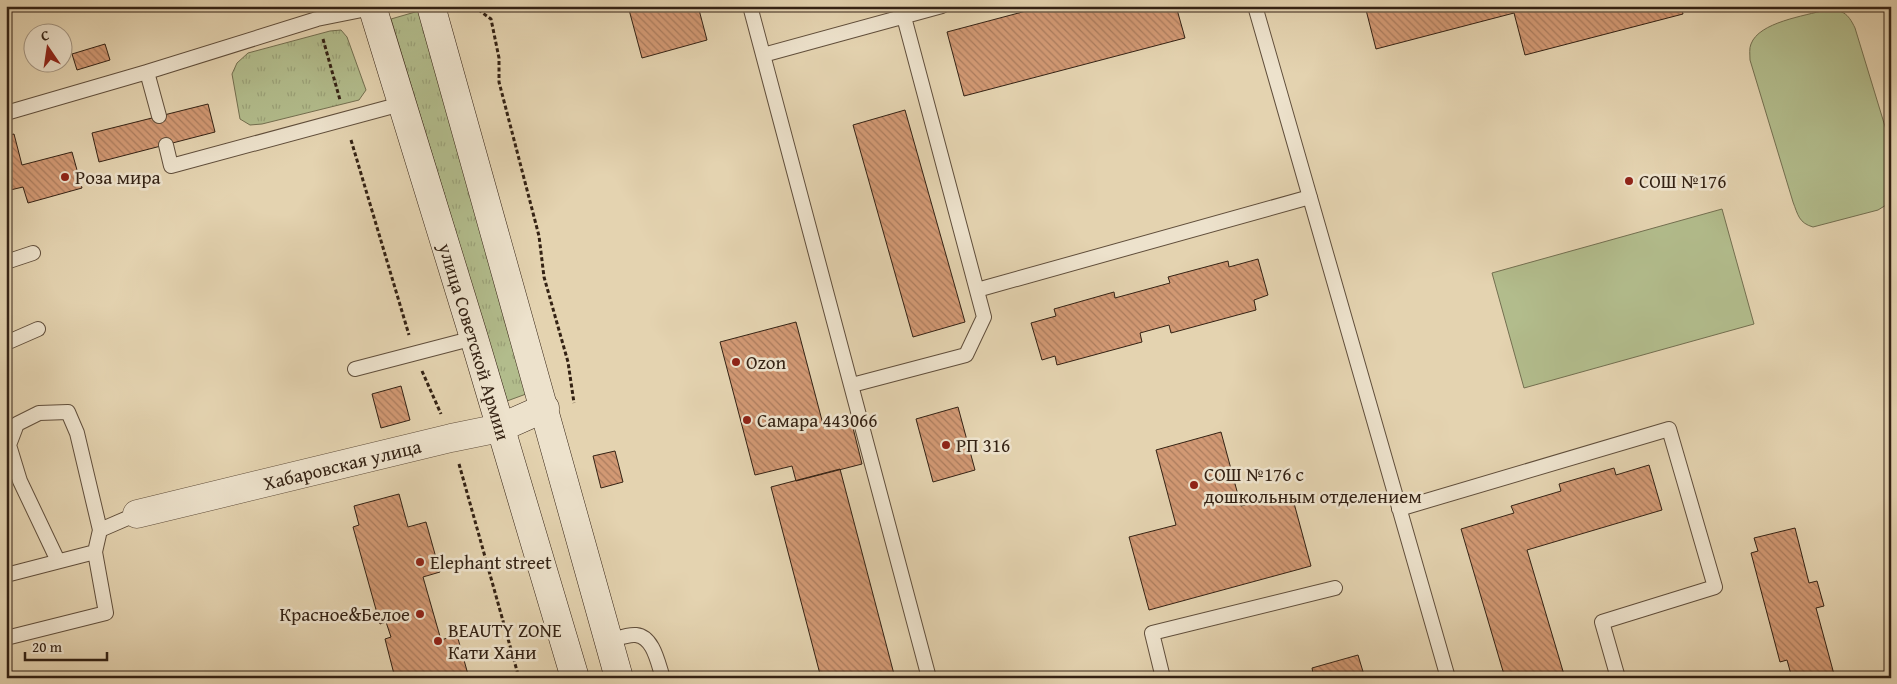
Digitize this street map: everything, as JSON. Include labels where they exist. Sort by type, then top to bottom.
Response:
[{"type":"main road","points":[[431,6],[619,678]]},
{"type":"main road","name":"улица Советской Армии","points":[[374,7],[401,104],[474,338],[575,678]]},
{"type":"main road","name":"Хабаровская улица","points":[[137,514],[451,438],[500,428],[545,408]]},
{"type":"lane","points":[[750,6],[929,678]]},
{"type":"lane","points":[[763,55],[942,6]]},
{"type":"lane","points":[[1255,6],[1448,678]]},
{"type":"lane","points":[[6,113],[318,19],[374,7]]},
{"type":"lane","points":[[852,385],[966,355],[984,317],[904,17]]},
{"type":"lane","points":[[146,72],[159,116]]},
{"type":"lane","points":[[166,145],[171,166],[401,104]]},
{"type":"lane","points":[[976,290],[1310,197]]},
{"type":"lane","points":[[6,262],[33,252]]},
{"type":"lane","points":[[6,343],[38,329]]},
{"type":"lane","points":[[355,369],[474,338]]},
{"type":"lane","points":[[6,638],[106,613],[95,552],[100,530],[77,433],[68,412],[39,413],[17,424],[9,445],[20,481],[58,561]]},
{"type":"lane","points":[[1399,509],[1669,429],[1715,586],[1602,622],[1618,678]]},
{"type":"lane","points":[[100,530],[137,514]]},
{"type":"lane","points":[[6,575],[95,552]]},
{"type":"lane","points":[[1163,678],[1152,633],[1335,588]]},
{"type":"lane","points":[[608,641],[636,635],[647,640],[654,652],[663,678]]},
{"type":"path","points":[[473,6],[491,20],[500,58],[499,82],[539,236],[544,277],[568,362],[574,405]]},
{"type":"green space","points":[[429,8],[537,390],[507,401],[391,19]]},
{"type":"green space","points":[[1825,10],[1836,10],[1844,13],[1855,28],[1891,146],[1891,202],[1878,210],[1813,227],[1802,221],[1793,202],[1750,60],[1750,50],[1756,36],[1763,30],[1784,21]]},
{"type":"green space","points":[[341,30],[347,37],[366,90],[359,100],[262,124],[250,125],[240,119],[232,74],[237,63],[248,53],[330,31]]},
{"type":"green space","points":[[1722,209],[1754,324],[1524,388],[1492,273]]},
{"type":"building","points":[[628,6],[698,6],[707,40],[642,58]]},
{"type":"building","points":[[1045,6],[1176,6],[1185,38],[964,96],[947,32]]},
{"type":"building","points":[[1365,6],[1681,6],[1683,14],[1525,55],[1514,13],[1376,49]]},
{"type":"building","points":[[105,44],[110,60],[77,70],[72,54]]},
{"type":"building","points":[[208,104],[215,132],[99,162],[92,133]]},
{"type":"building","points":[[905,110],[965,322],[913,337],[853,125]]},
{"type":"building","points":[[14,134],[22,165],[72,152],[82,188],[28,203],[23,187],[6,191],[6,136]]},
{"type":"building","points":[[1258,259],[1268,295],[1254,300],[1256,310],[1171,333],[1169,325],[1140,333],[1142,342],[1057,365],[1055,356],[1042,360],[1031,323],[1056,316],[1054,309],[1114,292],[1115,298],[1170,283],[1168,277],[1228,261],[1229,267]]},
{"type":"building","points":[[796,322],[824,428],[851,420],[862,464],[796,481],[792,466],[755,475],[720,342]]},
{"type":"building","points":[[401,386],[410,420],[381,428],[372,394]]},
{"type":"building","name":"РП 316","points":[[958,407],[975,470],[933,482],[916,419]]},
{"type":"building","points":[[1221,432],[1241,506],[1291,492],[1311,566],[1149,610],[1129,537],[1176,525],[1156,450]]},
{"type":"building","points":[[615,451],[623,482],[601,488],[593,456]]},
{"type":"building","points":[[1649,465],[1662,510],[1527,550],[1565,678],[1505,678],[1461,529],[1514,513],[1511,506],[1561,491],[1559,484],[1614,468],[1616,475]]},
{"type":"building","points":[[840,469],[895,678],[821,678],[771,487]]},
{"type":"building","points":[[399,494],[408,527],[426,522],[440,572],[423,577],[441,640],[457,635],[469,678],[395,678],[385,639],[391,637],[386,622],[380,624],[353,527],[359,525],[354,506]]},
{"type":"building","points":[[1795,528],[1809,583],[1817,581],[1824,606],[1816,608],[1835,678],[1792,678],[1787,660],[1780,662],[1751,553],[1758,551],[1754,538]]},
{"type":"building","points":[[1358,655],[1364,675],[1353,678],[1314,678],[1312,668]]},
{"type":"place","name":"Роза мира","points":[[65,177]]},
{"type":"place","name":"СОШ №176","points":[[1629,181]]},
{"type":"place","name":"Ozon","points":[[736,362]]},
{"type":"place","name":"Самара 443066","points":[[747,420]]},
{"type":"place","name":"РП 316","points":[[946,445]]},
{"type":"place","name":"СОШ №176 с дошкольным отделением","points":[[1194,485]]},
{"type":"place","name":"Elephant street","points":[[420,562]]},
{"type":"place","name":"Красное&Белое","points":[[420,614]]},
{"type":"place","name":"BEAUTY ZONE Кати Хани","points":[[438,641]]}]
